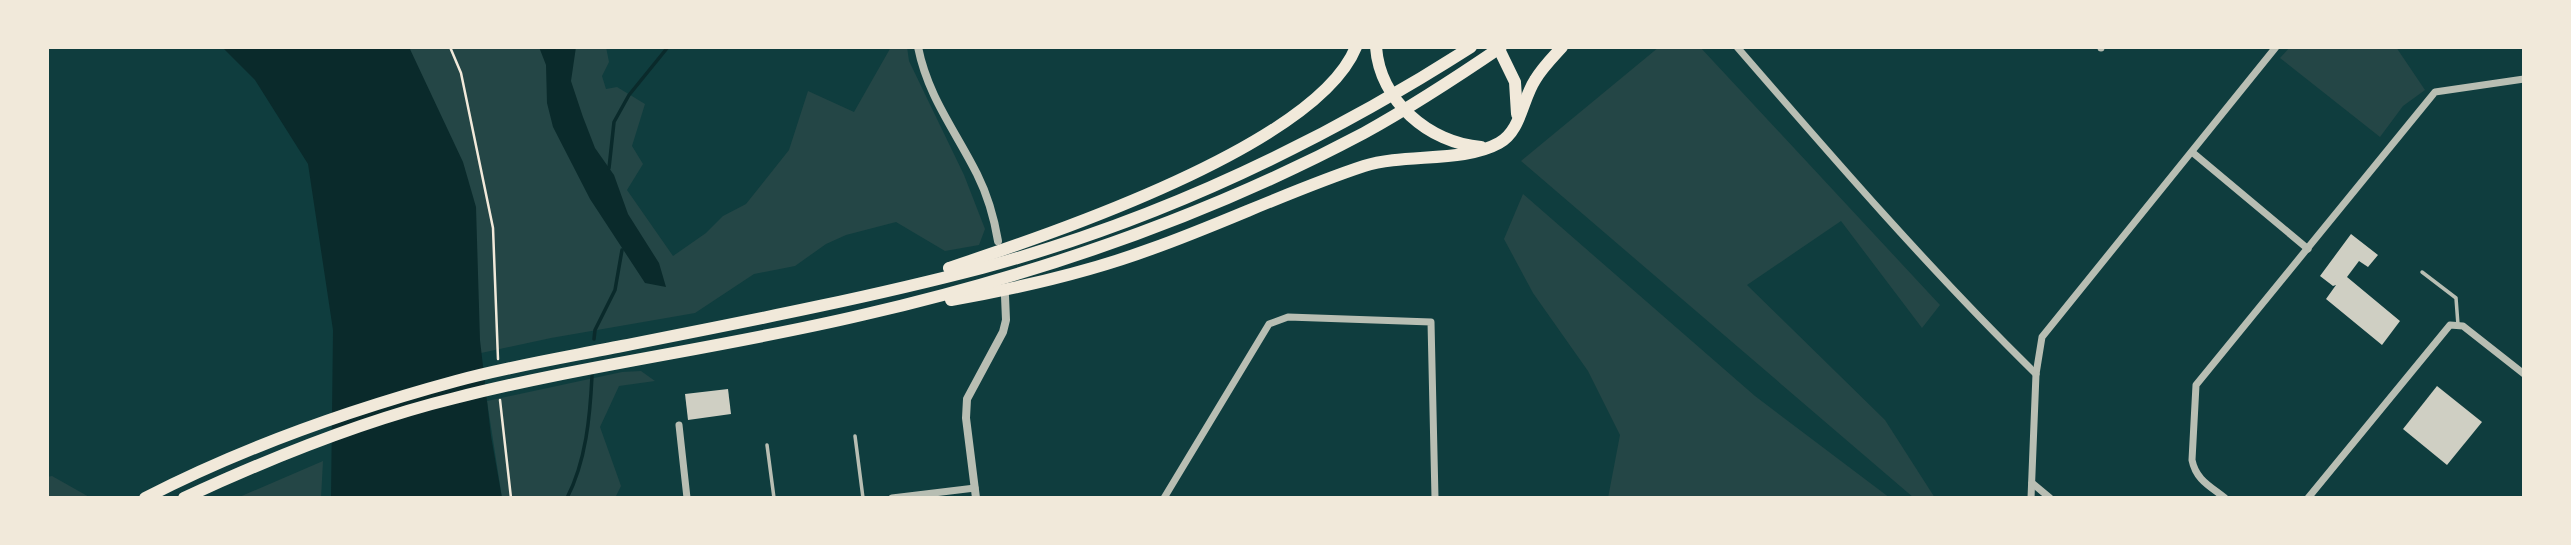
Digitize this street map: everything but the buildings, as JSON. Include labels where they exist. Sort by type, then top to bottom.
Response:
[{"type":"highway","points":[[869,295],[1044,236],[1205,167],[1271,131],[1310,105],[1340,75],[1356,47]]},
{"type":"highway","points":[[1376,47],[1384,78],[1396,99],[1413,118],[1426,129],[1448,140],[1473,146],[1492,146]]},
{"type":"highway","points":[[145,498],[192,474],[273,439],[362,408],[458,380],[869,295],[985,267],[1155,211],[1229,180],[1355,118],[1471,47]]},
{"type":"highway","points":[[864,315],[1082,255],[1246,190],[1365,132],[1500,47],[1515,82],[1517,121]]},
{"type":"highway","points":[[184,498],[281,457],[451,398],[864,315],[1055,280],[1149,250],[1366,166],[1409,157],[1471,153],[1492,146],[1508,136],[1535,80],[1562,47]]},
{"type":"street","points":[[918,47],[923,71],[944,119],[977,174],[992,208],[998,241]]},
{"type":"street","points":[[1737,47],[1858,186],[1966,304],[2036,374]]},
{"type":"street","points":[[2031,498],[2036,374],[2042,337],[2276,47]]},
{"type":"street","points":[[2225,498],[2195,472],[2192,460],[2196,385],[2435,92],[2524,79]]},
{"type":"street","points":[[2192,152],[2308,249]]},
{"type":"street","points":[[892,498],[976,493],[966,418],[967,399],[1003,332],[1006,320],[1005,296]]},
{"type":"street","points":[[1164,498],[1269,324],[1288,317],[1431,322],[1435,498]]},
{"type":"street","points":[[2308,498],[2447,327],[2458,325],[2469,330],[2524,374]]},
{"type":"street","points":[[679,425],[687,498]]},
{"type":"street","points":[[2032,483],[2050,498]]},
{"type":"lane","points":[[2422,272],[2456,299],[2458,325]]},
{"type":"lane","points":[[855,436],[863,498]]},
{"type":"lane","points":[[766,445],[774,498]]},
{"type":"path","points":[[450,47],[461,73],[493,228],[499,362]]},
{"type":"path","points":[[500,400],[511,498]]},
{"type":"shaded area","points":[[222,47],[409,47],[463,162],[476,207],[480,340],[491,436],[502,498],[331,498],[333,330],[308,164],[255,80]]},
{"type":"shaded area","points":[[409,47],[606,47],[609,62],[602,76],[606,89],[617,87],[645,104],[632,146],[643,164],[627,190],[673,256],[706,233],[723,216],[746,204],[789,150],[808,91],[854,112],[891,47],[907,47],[909,61],[964,175],[985,229],[979,245],[945,251],[896,222],[846,235],[826,244],[795,266],[754,274],[695,313],[481,353]]},
{"type":"shaded area","points":[[539,47],[576,47],[571,81],[583,117],[595,148],[614,175],[628,214],[659,263],[666,287],[645,283],[590,199],[553,127],[547,103],[546,65]]},
{"type":"shaded area","points":[[1659,47],[1700,47],[1940,305],[1922,328],[1841,221],[1747,285],[1885,420],[1935,498],[1914,498],[1521,161]]},
{"type":"shaded area","points":[[2290,47],[2396,47],[2425,90],[2403,106],[2380,137],[2280,58]]},
{"type":"shaded area","points":[[1523,194],[1755,396],[1890,498],[1608,498],[1620,435],[1588,371],[1533,293],[1504,239]]},
{"type":"shaded area","points":[[641,371],[655,381],[619,386],[600,427],[621,486],[615,498],[502,498],[487,401],[622,372]]},
{"type":"shaded area","points":[[323,461],[321,498],[237,498]]},
{"type":"shaded area","points":[[52,476],[91,498],[47,498],[47,477]]},
{"type":"waterway","points":[[609,168],[614,122],[629,95],[668,47]]},
{"type":"waterway","points":[[594,339],[595,330],[615,290],[622,250]]},
{"type":"waterway","points":[[567,498],[583,454],[592,376]]}]
